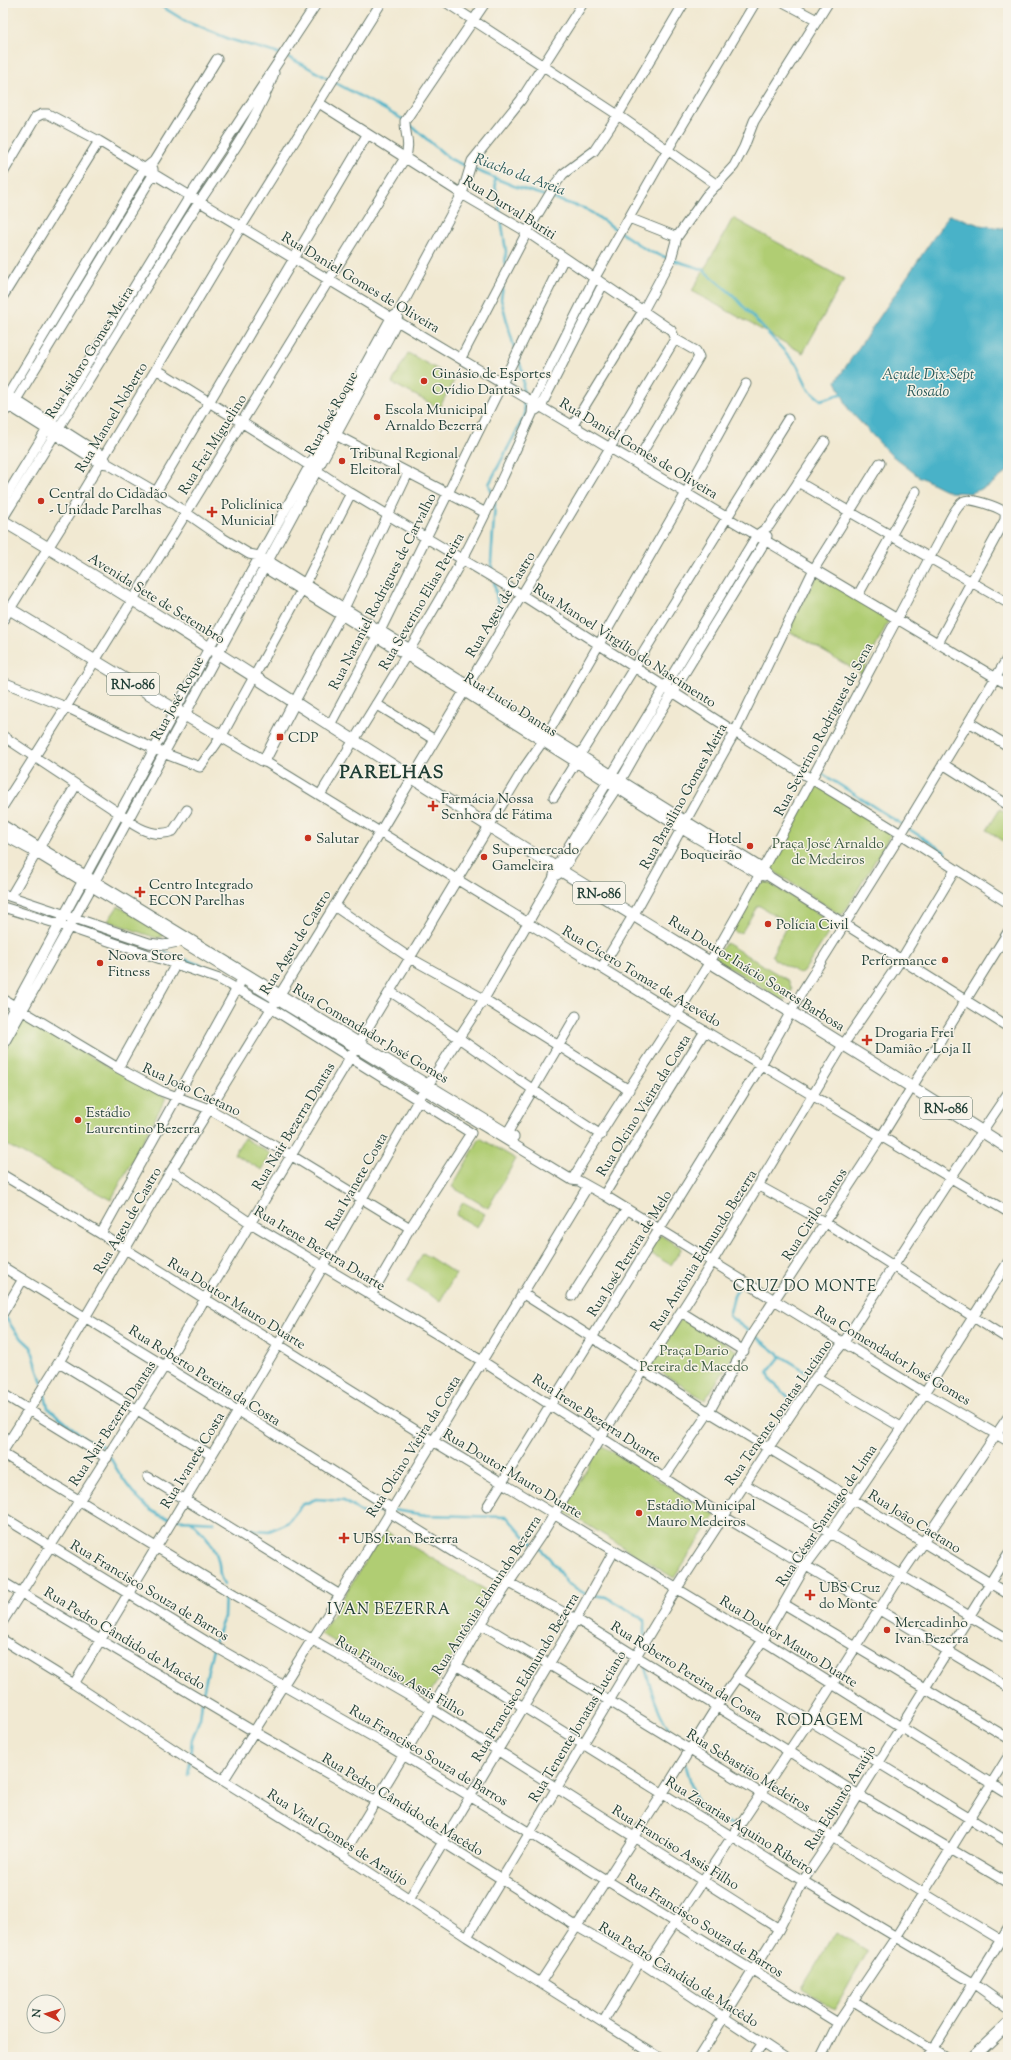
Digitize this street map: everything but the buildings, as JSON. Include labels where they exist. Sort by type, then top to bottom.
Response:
[{"type":"main road","name":"Avenida Sete de Setembro","points":[[3,521],[134,600],[294,703]]},
{"type":"main road","name":"RN-086","points":[[6,607],[179,712],[264,761]]},
{"type":"main road","name":"RN-086","points":[[294,703],[412,776],[489,826]]},
{"type":"main road","points":[[264,761],[294,703]]},
{"type":"main road","name":"Rua Doutor Inácio Soares Barbosa","points":[[489,826],[710,960],[1008,1148]]},
{"type":"main road","points":[[973,2057],[1008,2024]]},
{"type":"street","points":[[276,68],[317,3]]},
{"type":"street","name":"Rua Manoel Noberto","points":[[3,620],[6,607],[104,461],[156,369],[241,227],[381,3]]},
{"type":"street","points":[[447,3],[618,115],[667,151],[717,184]]},
{"type":"street","points":[[405,158],[408,152],[408,138],[405,130],[405,121],[485,3]]},
{"type":"street","name":"Rua José Roque","points":[[3,1045],[19,1009],[64,926],[93,884],[127,820],[179,712],[462,194],[472,161],[521,100],[583,3]]},
{"type":"street","points":[[461,358],[527,232],[557,182],[563,174],[594,151],[618,115],[684,3]]},
{"type":"street","points":[[537,404],[594,279],[667,151],[755,3]]},
{"type":"street","points":[[785,3],[817,20]]},
{"type":"street","points":[[573,425],[643,311],[671,259],[677,237],[706,196],[734,166],[744,148],[754,121],[828,3]]},
{"type":"street","points":[[6,401],[144,169],[154,161],[217,59]]},
{"type":"street","name":"Rua Isidoro Gomes Meira","points":[[3,518],[98,345],[190,196],[259,89],[276,68]]},
{"type":"street","name":"Rua Isidoro Gomes Meira","points":[[3,501],[106,351],[242,135],[266,94],[276,68]]},
{"type":"street","name":"Rua Durval Buriti","points":[[319,103],[462,194],[527,232],[671,330],[673,342],[698,353],[698,361],[636,463]]},
{"type":"street","name":"Rua Daniel Gomes de Oliveira","points":[[3,173],[33,121],[39,115],[48,114],[99,141],[328,279],[395,317],[609,448],[898,618],[1008,685]]},
{"type":"street","points":[[156,492],[368,135]]},
{"type":"street","points":[[3,296],[99,141]]},
{"type":"street","name":"Rua Frei Miguelino","points":[[3,806],[134,600],[185,512],[243,422],[328,279],[405,158]]},
{"type":"street","points":[[6,401],[153,174],[154,161]]},
{"type":"street","points":[[629,218],[677,237]]},
{"type":"street","name":"Rua Nataniel Rodrigues de Carvalho","points":[[330,725],[379,634],[447,493],[564,258]]},
{"type":"street","points":[[537,404],[603,284]]},
{"type":"street","points":[[128,296],[136,302]]},
{"type":"street","name":"Rua Ageu de Castro","points":[[3,1451],[59,1362],[172,1170],[380,832],[412,776],[673,342]]},
{"type":"street","points":[[98,345],[106,351]]},
{"type":"street","points":[[156,369],[243,422],[312,468]]},
{"type":"street","name":"Rua Nair Bezerra Dantas","points":[[3,1621],[22,1593],[78,1501],[107,1458],[252,1224],[457,879],[524,768],[545,737],[686,493],[746,384]]},
{"type":"street","name":"Rua Lucio Dantas","points":[[6,401],[53,428],[156,492],[249,554],[845,924]]},
{"type":"street","name":"Rua Severino Elias Pereira","points":[[320,795],[408,652],[462,559],[486,513],[537,404]]},
{"type":"street","points":[[554,797],[788,419]]},
{"type":"street","points":[[332,433],[486,513]]},
{"type":"street","points":[[559,869],[664,686],[757,535],[768,526],[825,442]]},
{"type":"street","name":"Rua Brasilino Gomes Meira","points":[[602,967],[634,914],[684,825],[734,732],[814,569],[880,463]]},
{"type":"street","name":"Rua Manoel Virgílio do Nascimento","points":[[312,468],[389,516],[522,595],[598,646],[673,691],[734,732],[1007,901]]},
{"type":"street","points":[[294,703],[343,611],[408,473]]},
{"type":"street","points":[[798,482],[1008,603]]},
{"type":"street","points":[[858,595],[890,534],[916,491]]},
{"type":"street","points":[[3,682],[66,707],[159,751],[200,767],[221,736],[303,587],[351,493]]},
{"type":"street","name":"Rua Severino Rodrigues de Sena","points":[[576,1178],[629,1090],[678,1015],[762,872],[929,558],[960,504],[970,499],[1002,510],[1005,517],[971,581]]},
{"type":"street","points":[[559,869],[619,784],[673,691],[766,540],[768,526]]},
{"type":"street","points":[[938,643],[971,581]]},
{"type":"street","name":"Rua José Pereira de Melo","points":[[487,1507],[660,1230],[1008,656]]},
{"type":"street","points":[[376,704],[435,740]]},
{"type":"street","points":[[969,722],[1008,746]]},
{"type":"street","points":[[638,730],[646,736]]},
{"type":"street","points":[[3,736],[145,831],[169,833],[176,828],[187,810]]},
{"type":"street","name":"Rua José Roque","points":[[70,916],[84,879],[119,813],[159,751]]},
{"type":"street","name":"Rua Cícero Tomaz de Azevêdo","points":[[264,761],[678,1015],[950,1179],[1008,1212]]},
{"type":"street","points":[[943,764],[1008,805]]},
{"type":"street","points":[[76,785],[37,850],[7,895],[149,943],[164,945],[184,939]]},
{"type":"street","name":"Rua Comendador José Gomes","points":[[3,825],[37,850],[243,976],[275,1001],[358,1045],[588,1186],[627,1208],[660,1230],[925,1393],[1008,1441]]},
{"type":"street","name":"Rua Comendador José Gomes","points":[[3,835],[37,850]]},
{"type":"street","name":"Rua Ivanete Costa","points":[[74,1684],[278,1345],[419,1099],[484,999],[559,869]]},
{"type":"street","name":"Rua Antônia Edmundo Bezerra","points":[[343,1855],[402,1756],[432,1710],[456,1665],[481,1624],[510,1583],[644,1371],[759,1186],[843,1045],[900,960],[955,870]]},
{"type":"street","points":[[334,906],[410,958],[484,999],[629,1090]]},
{"type":"street","points":[[4,909],[64,926],[176,964],[275,1001],[350,1057],[471,1133],[410,1228],[371,1295]]},
{"type":"street","points":[[845,924],[1008,1027]]},
{"type":"street","name":"Rua Cirilo Santos","points":[[664,1478],[709,1412],[774,1300],[826,1223],[910,1086],[1008,932]]},
{"type":"street","points":[[118,1068],[176,964]]},
{"type":"street","points":[[101,1234],[178,1098],[243,976]]},
{"type":"street","points":[[391,992],[459,1037],[532,1091],[601,1135]]},
{"type":"street","name":"Rua João Caetano","points":[[3,999],[118,1068],[178,1098],[209,1110],[292,1156],[410,1228]]},
{"type":"street","name":"Rua José Roque","points":[[3,1028],[19,1009]]},
{"type":"street","points":[[506,1136],[576,1016]]},
{"type":"street","name":"Rua Olcino Vieira da Costa","points":[[604,1195],[705,1031]]},
{"type":"street","name":"Rua Tenente Jonatas Luciano","points":[[467,1937],[500,1879],[611,1701],[677,1588],[723,1516],[816,1377],[844,1342],[892,1266],[978,1139],[981,1131],[1008,1093]]},
{"type":"street","name":"Rua Irene Bezerra Duarte","points":[[172,1170],[252,1224],[482,1361],[723,1516],[1008,1687]]},
{"type":"street","name":"Rua Doutor Mauro Duarte","points":[[3,1175],[101,1234],[434,1441],[763,1640],[1008,1794]]},
{"type":"street","name":"Rua Olcino Vieira da Costa","points":[[223,1781],[434,1441],[588,1186]]},
{"type":"street","points":[[759,1186],[826,1223],[1008,1339]]},
{"type":"street","points":[[572,1296],[627,1208]]},
{"type":"street","name":"Rua César Santiago de Lima","points":[[540,1983],[690,1749],[763,1640],[806,1566],[925,1393],[1008,1262]]},
{"type":"street","name":"Rua Roberto Pereira da Costa","points":[[3,1267],[238,1411],[458,1555],[576,1620],[718,1706],[859,1795],[1008,1883]]},
{"type":"street","points":[[3,1313],[23,1279]]},
{"type":"street","name":"Rua João Caetano","points":[[522,1293],[592,1339],[709,1412],[769,1447],[1008,1594]]},
{"type":"street","points":[[681,1312],[744,1351]]},
{"type":"street","points":[[59,1362],[211,1455]]},
{"type":"street","points":[[816,1377],[901,1427]]},
{"type":"street","points":[[3,1394],[107,1458]]},
{"type":"street","points":[[603,2022],[643,1964],[676,1924],[760,1793],[809,1721],[901,1575],[1008,1417]]},
{"type":"street","name":"Rua Franciso Assis Filho","points":[[3,1454],[78,1501],[498,1750],[779,1930]]},
{"type":"street","points":[[148,1478],[340,1594]]},
{"type":"street","points":[[744,1484],[830,1533],[1008,1639]]},
{"type":"street","name":"Rua Francisco Souza de Barros","points":[[3,1517],[214,1646],[382,1742],[402,1756],[530,1832],[676,1924],[838,2023]]},
{"type":"street","name":"Rua Francisco Edmundo Bezerra","points":[[409,1899],[576,1620],[614,1551]]},
{"type":"street","name":"Rua Edjunto Araújo","points":[[699,2057],[725,2018],[779,1930],[803,1881],[859,1795],[1008,1554]]},
{"type":"street","name":"Rua Pedro Cândido de Macêdo","points":[[3,1582],[101,1639],[253,1731],[376,1801],[576,1926],[643,1964],[784,2057]]},
{"type":"street","points":[[784,1604],[1008,1738]]},
{"type":"street","name":"Rua Sebastião Medeiros","points":[[481,1624],[690,1749],[832,1838],[1001,1940]]},
{"type":"street","name":"Rua Vital Gomes de Araújo","points":[[3,1640],[74,1684],[223,1781],[343,1855],[467,1937],[658,2057]]},
{"type":"street","name":"Rua Zacarias Aquino Ribeiro","points":[[456,1665],[803,1881],[973,1983],[1008,2008]]},
{"type":"street","points":[[738,1677],[878,1764],[1008,1842]]},
{"type":"street","points":[[821,2057],[838,2023],[852,2000],[896,1937],[1008,1757]]},
{"type":"street","points":[[930,2053],[1008,1928]]},
{"type":"street","points":[[852,2000],[930,2053],[944,2057]]},
{"type":"street","points":[[753,2057],[763,2043]]},
{"type":"green space","points":[[733,218],[844,279],[803,353],[692,291]]},
{"type":"green space","name":"Ginásio de Esportes Ovídio Dantas","points":[[408,353],[455,379],[439,408],[392,383]]},
{"type":"green space","points":[[817,576],[887,617],[888,622],[862,674],[787,630]]},
{"type":"green space","name":"Praça José Arnaldo de Medeiros","points":[[814,783],[890,830],[891,834],[844,913],[840,915],[769,868],[769,863]]},
{"type":"green space","points":[[1000,809],[1008,814],[1008,844],[987,830]]},
{"type":"green space","points":[[763,879],[833,923],[833,926],[804,971],[800,974],[774,959],[772,955],[788,923],[758,905],[742,932],[737,933],[731,929],[759,882]]},
{"type":"green space","points":[[118,906],[163,932],[162,937],[156,938],[108,921]]},
{"type":"green space","points":[[726,943],[789,981],[792,990],[788,998],[781,1000],[715,958]]},
{"type":"green space","name":"Estádio Laurentino Bezerra","points":[[22,1019],[166,1098],[111,1200],[3,1143],[3,1053]]},
{"type":"green space","points":[[244,1138],[271,1154],[262,1170],[234,1154]]},
{"type":"green space","points":[[480,1138],[516,1159],[488,1208],[452,1187]]},
{"type":"green space","points":[[463,1202],[485,1214],[477,1227],[456,1215]]},
{"type":"green space","points":[[660,1235],[682,1248],[671,1265],[648,1252]]},
{"type":"green space","points":[[423,1253],[456,1274],[440,1301],[407,1281]]},
{"type":"green space","name":"Praça Dario Pereira de Macedo","points":[[682,1317],[737,1351],[705,1400],[651,1366]]},
{"type":"green space","name":"Estádio Municipal Mauro Medeiros","points":[[601,1445],[715,1515],[674,1578],[563,1510]]},
{"type":"green space","points":[[384,1530],[491,1593],[427,1698],[321,1634]]},
{"type":"green space","points":[[836,1932],[868,1951],[835,2009],[802,1988]]},
{"type":"water","name":"Açude Dix-Sept Rosado","points":[[949,215],[980,225],[1008,229],[1008,376],[1005,380],[1008,384],[1008,471],[989,486],[971,493],[950,492],[918,476],[890,454],[849,410],[836,381]]},
{"type":"waterway","name":"Riacho da Areia","points":[[156,3],[187,22],[232,40],[280,54]]},
{"type":"waterway","name":"Riacho da Areia","points":[[285,56],[330,80]]},
{"type":"waterway","name":"Riacho da Areia","points":[[334,82],[404,120]]},
{"type":"waterway","name":"Riacho da Areia","points":[[408,123],[450,159],[468,167]]},
{"type":"waterway","name":"Riacho da Areia","points":[[473,169],[514,186],[586,209],[648,251],[668,258]]},
{"type":"waterway","points":[[494,178],[500,212]]},
{"type":"waterway","points":[[501,219],[506,251],[505,266]]},
{"type":"waterway","name":"Riacho da Areia","points":[[673,260],[702,269],[733,295],[797,365],[809,390],[821,400],[844,393]]},
{"type":"waterway","points":[[503,286],[501,299],[515,351]]},
{"type":"waterway","points":[[518,358],[523,373],[523,394]]},
{"type":"waterway","points":[[492,493],[489,484],[525,415],[523,399]]},
{"type":"waterway","points":[[493,574],[491,562],[495,503]]},
{"type":"waterway","points":[[494,581],[499,612],[503,622]]},
{"type":"waterway","points":[[821,773],[945,852]]},
{"type":"waterway","points":[[154,948],[230,976]]},
{"type":"waterway","points":[[309,1025],[349,1049]]},
{"type":"waterway","points":[[576,1185],[612,1205]]},
{"type":"waterway","points":[[741,1283],[734,1296],[729,1316],[781,1356],[768,1372],[771,1381],[794,1402]]},
{"type":"waterway","points":[[4,1315],[16,1333],[31,1347],[42,1383]]},
{"type":"waterway","points":[[781,1356],[807,1372]]},
{"type":"waterway","points":[[44,1391],[48,1408],[86,1439],[103,1446],[107,1453]]},
{"type":"waterway","points":[[110,1457],[119,1473],[137,1498],[152,1511],[172,1519],[214,1522]]},
{"type":"waterway","points":[[231,1524],[256,1530],[269,1531],[287,1523],[302,1505],[316,1499],[344,1501],[363,1513],[388,1510]]},
{"type":"waterway","points":[[393,1510],[426,1515],[507,1517],[523,1535],[533,1543]]},
{"type":"waterway","points":[[189,1520],[204,1534],[212,1545],[219,1564],[220,1577],[224,1585]]},
{"type":"waterway","points":[[537,1545],[550,1559],[567,1583],[587,1595]]},
{"type":"waterway","points":[[214,1643],[224,1617],[225,1592]]},
{"type":"waterway","points":[[592,1595],[606,1597],[645,1620],[645,1636]]},
{"type":"waterway","points":[[202,1697],[213,1648]]},
{"type":"waterway","points":[[644,1664],[659,1711],[674,1736]]},
{"type":"waterway","points":[[190,1757],[192,1739],[200,1718],[202,1702]]},
{"type":"waterway","points":[[188,1776],[190,1762]]},
{"type":"waterway","points":[[685,1763],[695,1796],[705,1812],[712,1818],[737,1825]]},
{"type":"place","name":"Ginásio de Esportes Ovídio Dantas","points":[[424,381]]},
{"type":"place","name":"Escola Municipal Arnaldo Bezerra","points":[[377,417]]},
{"type":"place","name":"Tribunal Regional Eleitoral","points":[[342,461]]},
{"type":"place","name":"Central do Cidadão - Unidade Parelhas","points":[[41,501]]},
{"type":"place","name":"Policlínica Municial","points":[[212,512]]},
{"type":"place","name":"CDP","points":[[280,737]]},
{"type":"place","name":"Farmácia Nossa Senhora de Fátima","points":[[433,806]]},
{"type":"place","name":"Salutar","points":[[308,838]]},
{"type":"place","name":"Hotel Boqueirão","points":[[750,846]]},
{"type":"place","name":"Supermercado Gameleira","points":[[484,857]]},
{"type":"place","name":"Centro Integrado ECON Parelhas","points":[[140,892]]},
{"type":"place","name":"Polícia Civil","points":[[768,924]]},
{"type":"place","name":"Performance","points":[[945,960]]},
{"type":"place","name":"Noova Store Fitness","points":[[100,963]]},
{"type":"place","name":"Drogaria Frei Damião - Loja II","points":[[867,1040]]},
{"type":"place","name":"Estádio Laurentino Bezerra","points":[[78,1120]]},
{"type":"place","name":"Estádio Municipal Mauro Medeiros","points":[[639,1513]]},
{"type":"place","name":"UBS Ivan Bezerra","points":[[344,1538]]},
{"type":"place","name":"UBS Cruz do Monte","points":[[810,1595]]},
{"type":"place","name":"Mercadinho Ivan Bezerra","points":[[887,1630]]},
{"type":"district","name":"PARELHAS","points":[[392,772]]},
{"type":"district","name":"CRUZ DO MONTE","points":[[805,1286]]},
{"type":"district","name":"IVAN BEZERRA","points":[[389,1609]]},
{"type":"district","name":"RODAGEM","points":[[820,1720]]}]
